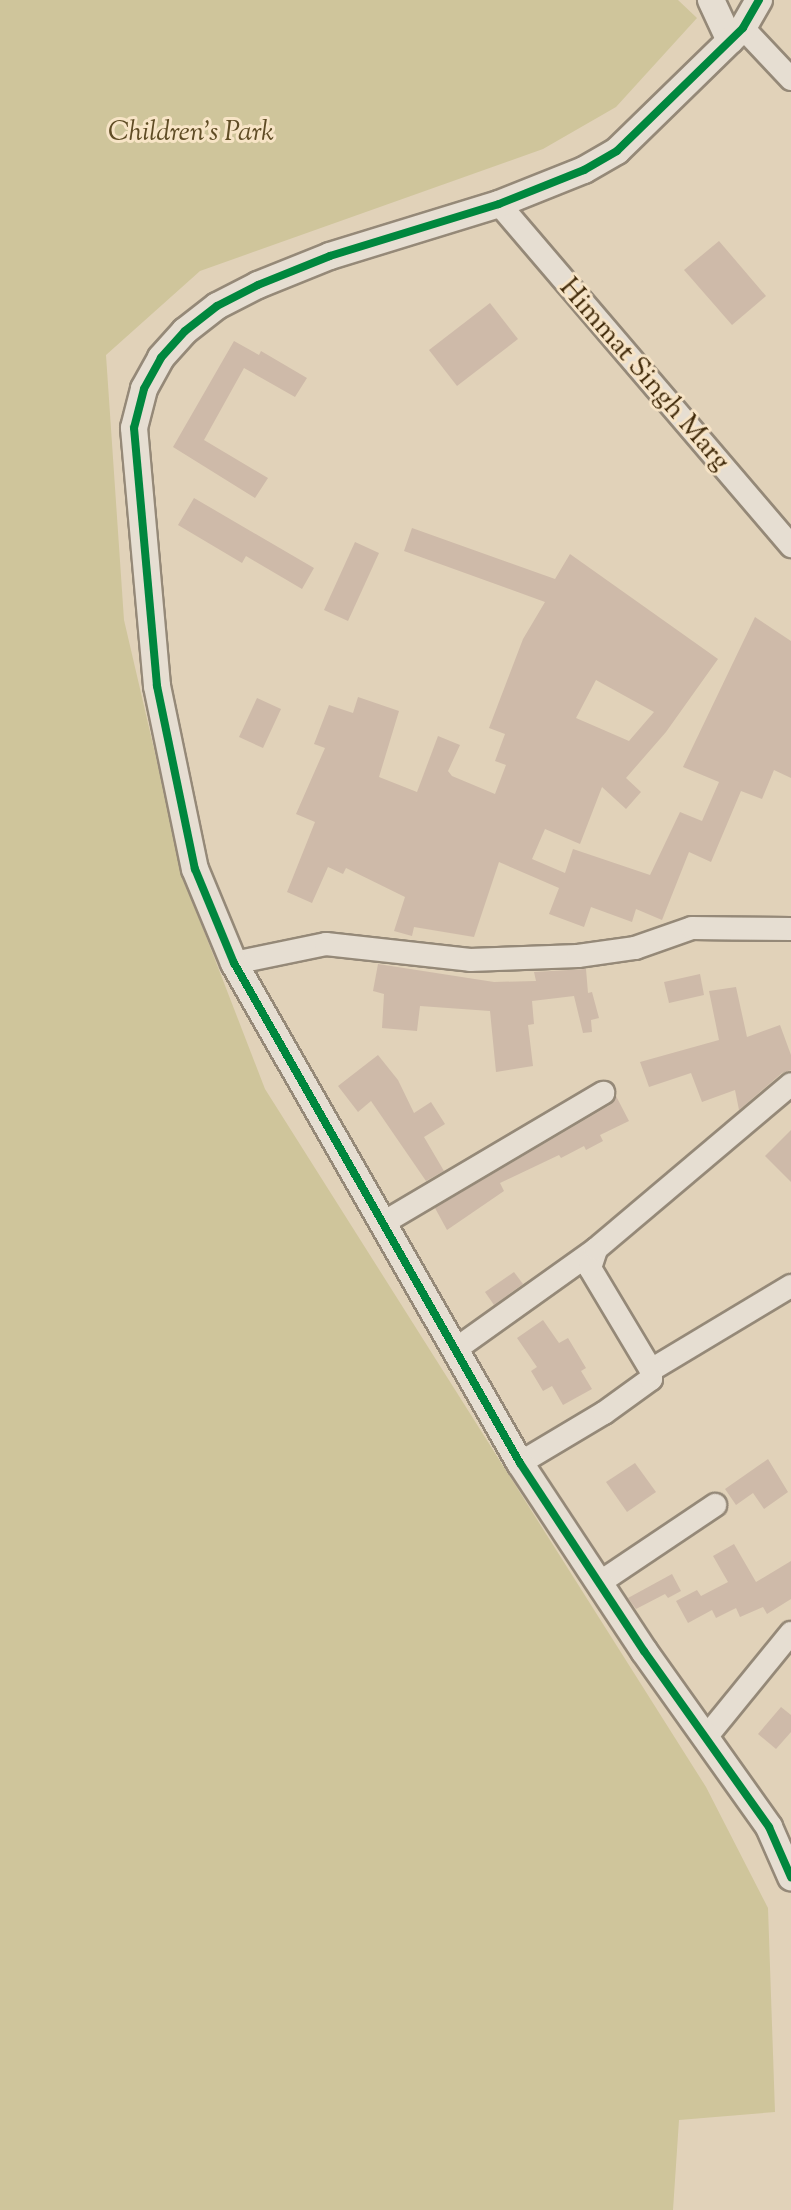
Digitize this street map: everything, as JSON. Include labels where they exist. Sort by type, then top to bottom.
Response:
[{"type":"street","points":[[711,0],[736,34],[791,79]]},
{"type":"street","points":[[759,0],[736,34],[617,151],[584,170],[499,204],[370,242],[244,292],[217,306],[185,331],[161,358],[144,389],[134,428],[157,686],[195,869],[234,963],[520,1463],[599,1583],[769,1827],[791,1877]]},
{"type":"street","name":"Himmat Singh Marg","points":[[499,204],[791,546]]},
{"type":"street","points":[[234,963],[326,944],[470,960],[578,956],[635,948],[692,928],[791,929]]},
{"type":"street","points":[[456,1349],[596,1249],[791,1084]]},
{"type":"street","points":[[383,1223],[603,1093]]},
{"type":"street","points":[[520,1463],[648,1382],[651,1370],[590,1268],[596,1249]]},
{"type":"street","points":[[651,1370],[791,1286]]},
{"type":"street","points":[[599,1583],[715,1505]]},
{"type":"street","points":[[707,1736],[791,1633]]},
{"type":"green space","name":"Children's Park","points":[[0,0],[678,0],[697,18],[616,107],[543,149],[200,271],[106,355],[124,620],[185,882],[265,1089],[706,1787],[768,1908],[775,2112],[679,2120],[673,2210],[0,2210]]},
{"type":"building","points":[[719,241],[766,296],[732,325],[684,270]]},
{"type":"building","points":[[490,303],[518,339],[457,386],[429,350]]},
{"type":"building","points":[[234,341],[259,355],[261,351],[307,378],[295,397],[244,368],[204,440],[268,478],[255,498],[173,447]]},
{"type":"building","points":[[194,498],[314,568],[302,589],[246,556],[242,563],[178,525]]},
{"type":"building","points":[[412,528],[555,579],[570,554],[718,659],[666,732],[626,778],[641,792],[626,809],[602,787],[580,844],[545,829],[532,859],[565,873],[573,849],[650,875],[680,812],[702,821],[719,782],[683,767],[755,617],[791,641],[791,778],[774,770],[762,799],[741,791],[711,862],[689,852],[662,920],[636,909],[632,922],[591,907],[584,927],[549,914],[559,888],[499,862],[474,937],[414,927],[412,936],[394,931],[405,897],[346,868],[343,874],[328,867],[312,903],[287,892],[315,822],[296,814],[325,748],[314,744],[329,705],[353,713],[358,697],[399,711],[379,777],[417,792],[438,736],[460,745],[448,771],[452,776],[495,794],[506,765],[495,761],[505,734],[489,728],[523,639],[545,602],[404,551]],"holes":[[[596,680],[654,712],[629,741],[576,718]]]},
{"type":"building","points":[[355,542],[379,553],[348,621],[324,610]]},
{"type":"building","points":[[257,698],[281,709],[263,748],[239,737]]},
{"type":"building","points":[[378,964],[494,982],[536,981],[534,972],[586,969],[588,993],[592,992],[599,1018],[591,1020],[592,1032],[583,1033],[574,996],[532,1001],[534,1024],[528,1025],[533,1066],[496,1072],[490,1011],[420,1006],[417,1031],[382,1028],[384,994],[373,991]]},
{"type":"building","points":[[700,974],[704,995],[669,1003],[664,982]]},
{"type":"building","points":[[736,987],[747,1037],[780,1025],[791,1055],[791,1070],[782,1073],[739,1110],[735,1090],[702,1102],[691,1073],[649,1087],[640,1062],[719,1040],[709,991]]},
{"type":"building","points":[[378,1055],[398,1080],[414,1113],[431,1102],[445,1124],[424,1137],[444,1171],[426,1181],[371,1101],[358,1112],[338,1086]]},
{"type":"building","points":[[616,1096],[629,1121],[600,1135],[603,1141],[586,1150],[584,1146],[561,1158],[559,1155],[500,1183],[504,1191],[447,1230],[435,1208],[610,1105]]},
{"type":"building","points":[[791,1130],[791,1182],[765,1156]]},
{"type":"building","points":[[514,1272],[523,1284],[494,1305],[485,1292]]},
{"type":"building","points":[[543,1320],[559,1343],[568,1338],[586,1368],[581,1371],[592,1389],[563,1405],[552,1386],[543,1391],[531,1371],[537,1367],[517,1338]]},
{"type":"building","points":[[768,1459],[788,1492],[764,1509],[753,1493],[736,1505],[725,1489]]},
{"type":"building","points":[[635,1463],[656,1492],[627,1512],[606,1482]]},
{"type":"building","points":[[734,1544],[756,1582],[791,1561],[791,1599],[767,1614],[763,1607],[740,1617],[736,1608],[716,1618],[712,1610],[688,1623],[676,1601],[697,1590],[701,1596],[728,1582],[713,1556]]},
{"type":"building","points":[[672,1574],[681,1591],[668,1598],[665,1594],[636,1609],[628,1598]]},
{"type":"building","points":[[781,1707],[791,1715],[791,1732],[776,1749],[758,1734]]},
{"type":"cycle path","points":[[759,0],[743,28],[617,151],[584,170],[499,204],[330,256],[258,285],[217,306],[185,331],[161,358],[144,389],[134,428],[157,686],[195,869],[234,963],[520,1463],[644,1651],[769,1827],[791,1877]]}]
